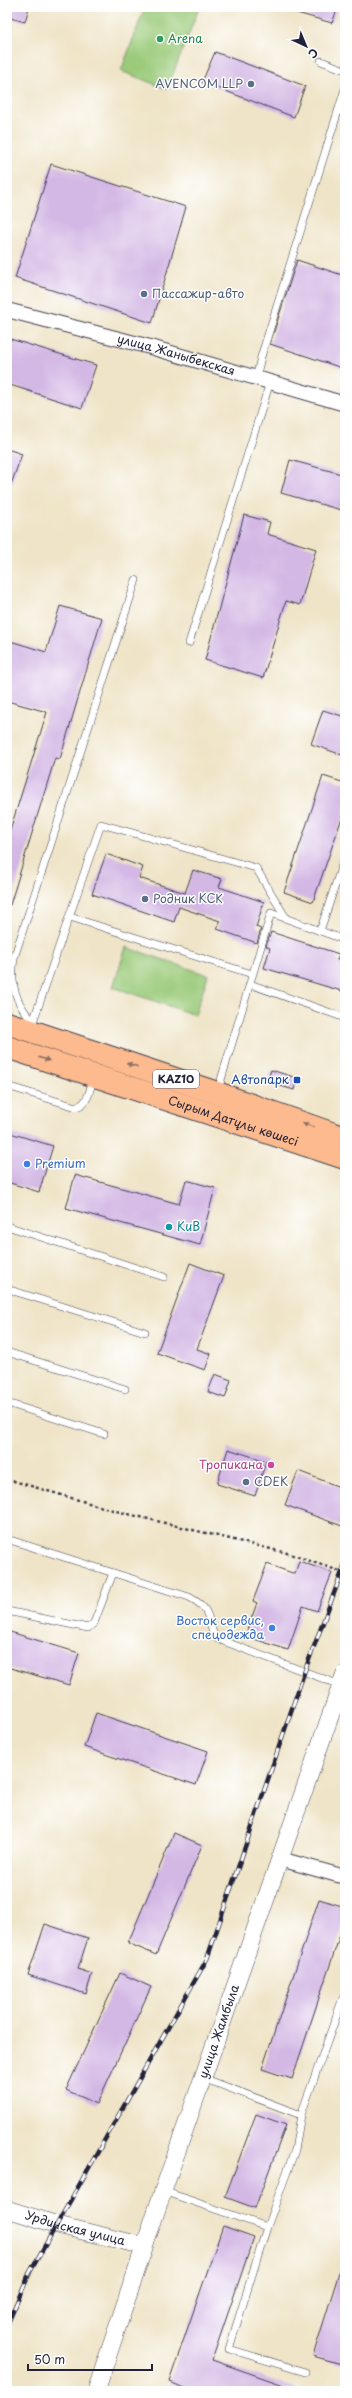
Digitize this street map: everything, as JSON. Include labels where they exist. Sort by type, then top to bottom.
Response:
[{"type":"highway","name":"Сырым Датұлы көшесі","points":[[7,1023],[31,1026],[345,1138]]},
{"type":"highway","name":"Сырым Датұлы көшесі","points":[[7,1047],[345,1158]]},
{"type":"street","name":"улица Жаныбекская","points":[[7,310],[154,348],[345,404]]},
{"type":"street","name":"улица Жамбыла","points":[[96,2391],[163,2191],[343,1680]]},
{"type":"street","points":[[280,1859],[345,1876]]},
{"type":"street","name":"Урдинская улица","points":[[7,2209],[58,2225],[144,2246]]},
{"type":"lane","points":[[321,61],[345,70]]},
{"type":"lane","points":[[256,378],[263,350],[345,89]]},
{"type":"lane","points":[[189,643],[270,382]]},
{"type":"lane","points":[[31,1026],[16,998],[12,970],[20,938],[136,580]]},
{"type":"lane","points":[[31,1026],[101,824],[256,868],[286,918]]},
{"type":"lane","points":[[320,931],[345,856]]},
{"type":"lane","points":[[217,1092],[271,913],[345,940]]},
{"type":"lane","points":[[70,917],[252,974]]},
{"type":"lane","points":[[7,963],[12,970]]},
{"type":"lane","points":[[250,984],[345,1018]]},
{"type":"lane","points":[[7,1086],[76,1107],[82,1105],[87,1099],[94,1076]]},
{"type":"lane","points":[[7,1226],[164,1277]]},
{"type":"lane","points":[[7,1289],[145,1332]]},
{"type":"lane","points":[[7,1352],[125,1389]]},
{"type":"lane","points":[[7,1403],[104,1434]]},
{"type":"lane","points":[[7,1540],[189,1597],[200,1602],[207,1610],[214,1636],[218,1639],[343,1680]]},
{"type":"lane","points":[[7,1611],[88,1628],[94,1623],[113,1573]]},
{"type":"lane","points":[[305,2372],[229,2349],[267,2227],[295,2150],[301,2115],[345,1992]]},
{"type":"lane","points":[[204,2078],[301,2115]]},
{"type":"lane","points":[[163,2191],[267,2227]]},
{"type":"path","points":[[7,1479],[116,1511],[287,1553],[345,1573]]},
{"type":"green space","name":"Arena","points":[[145,7],[199,8],[167,89],[121,71]]},
{"type":"green space","points":[[126,947],[208,975],[195,1015],[113,987]]},
{"type":"building","points":[[7,7],[29,7],[25,22],[7,17]]},
{"type":"building","points":[[290,7],[338,7],[332,23],[290,11]]},
{"type":"building","points":[[215,52],[305,86],[294,117],[202,82]]},
{"type":"building","points":[[51,164],[186,207],[152,323],[15,278]]},
{"type":"building","points":[[297,260],[345,276],[345,369],[270,344]]},
{"type":"building","points":[[7,338],[96,365],[82,408],[7,384]]},
{"type":"building","points":[[7,449],[22,454],[9,490],[7,490]]},
{"type":"building","points":[[290,460],[345,475],[345,511],[281,493]]},
{"type":"building","points":[[244,515],[270,522],[267,534],[316,549],[300,605],[286,601],[263,678],[205,660]]},
{"type":"building","points":[[60,606],[102,618],[60,759],[55,758],[10,905],[7,905],[7,840],[47,712],[7,701],[7,640],[46,652]]},
{"type":"building","points":[[323,710],[345,717],[345,756],[311,744]]},
{"type":"building","points":[[323,776],[345,783],[345,809],[313,902],[284,892]]},
{"type":"building","points":[[106,854],[143,867],[139,878],[185,893],[193,870],[222,879],[219,887],[264,902],[256,927],[261,929],[257,943],[217,929],[220,921],[179,907],[174,922],[92,894]]},
{"type":"building","points":[[271,932],[339,954],[337,960],[345,963],[345,992],[264,968],[270,948],[266,946]]},
{"type":"building","points":[[271,1070],[297,1078],[294,1090],[267,1082]]},
{"type":"building","name":"Premium","points":[[7,1132],[53,1146],[39,1192],[7,1182]]},
{"type":"building","name":"КиВ","points":[[75,1175],[179,1204],[186,1180],[215,1188],[200,1245],[66,1208]]},
{"type":"building","points":[[190,1263],[224,1276],[197,1349],[211,1354],[205,1370],[157,1353]]},
{"type":"building","points":[[215,1374],[231,1380],[225,1398],[208,1392]]},
{"type":"building","points":[[228,1449],[266,1461],[255,1496],[217,1484]]},
{"type":"building","points":[[298,1471],[345,1489],[345,1519],[342,1526],[285,1505]]},
{"type":"building","points":[[299,1561],[332,1573],[317,1611],[303,1606],[288,1650],[245,1636],[257,1603],[253,1601],[267,1564],[295,1574]]},
{"type":"building","points":[[7,1631],[79,1653],[69,1685],[7,1667]]},
{"type":"building","points":[[96,1713],[208,1751],[196,1785],[84,1747]]},
{"type":"building","points":[[174,1833],[202,1845],[156,1955],[128,1943]]},
{"type":"building","points":[[319,1899],[345,1907],[345,1920],[292,2079],[262,2069]]},
{"type":"building","points":[[45,1924],[88,1938],[78,1969],[92,1974],[86,1994],[28,1975]]},
{"type":"building","points":[[120,1973],[151,1987],[97,2104],[66,2090]]},
{"type":"building","points":[[256,2114],[286,2125],[255,2208],[225,2197]]},
{"type":"building","points":[[223,2226],[254,2237],[212,2360],[295,2389],[294,2391],[193,2391],[169,2382]]},
{"type":"building","points":[[342,2263],[345,2263],[345,2365],[313,2356]]},
{"type":"railway","points":[[7,2325],[30,2272],[207,1959],[304,1673],[345,1564]]},
{"type":"place","name":"Arena","points":[[160,39]]},
{"type":"place","name":"AVENCOM LLP","points":[[251,84]]},
{"type":"place","name":"Пассажир-авто","points":[[144,294]]},
{"type":"place","name":"Родник КСК","points":[[145,899]]},
{"type":"place","name":"Автопарк","points":[[297,1080]]},
{"type":"place","name":"Premium","points":[[27,1164]]},
{"type":"place","name":"КиВ","points":[[169,1227]]},
{"type":"place","name":"Тропикана","points":[[271,1465]]},
{"type":"place","name":"CDEK","points":[[246,1482]]},
{"type":"place","name":"Восток сервис, спецодежда","points":[[272,1628]]}]
